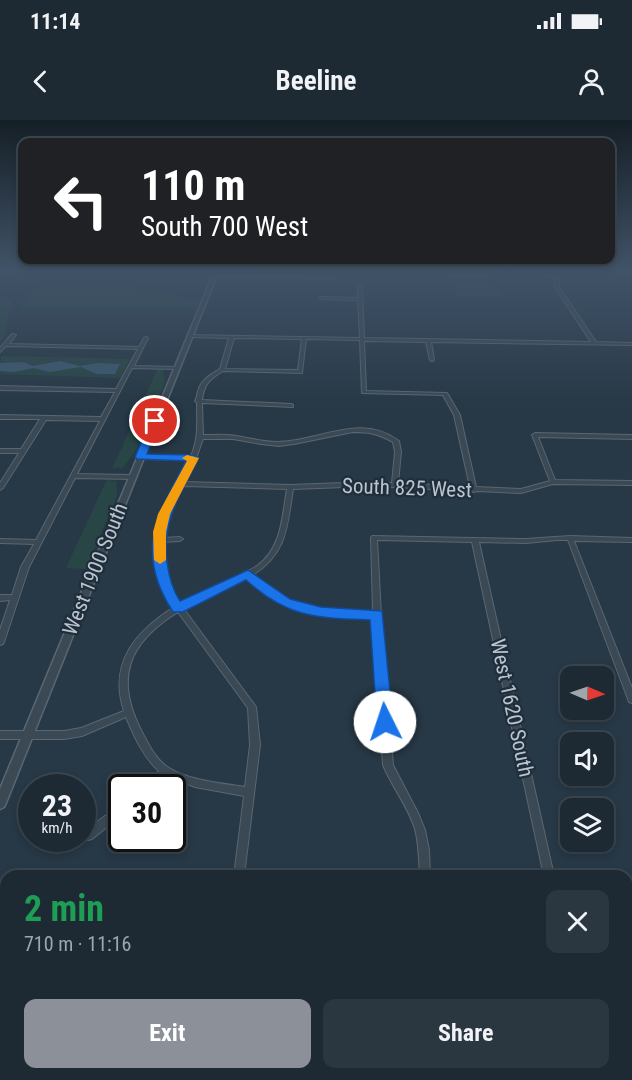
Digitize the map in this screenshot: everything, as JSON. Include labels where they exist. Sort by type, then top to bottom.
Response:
[{"type":"street","name":"West 1900 South","points":[[0,803],[199,315]]},
{"type":"street","points":[[361,315],[364,392],[445,394],[457,415],[474,490]]},
{"type":"street","points":[[576,315],[595,344]]},
{"type":"street","points":[[0,351],[14,335]]},
{"type":"street","points":[[190,336],[632,344]]},
{"type":"street","points":[[232,337],[222,370],[204,383],[198,401],[200,437],[181,484],[164,514],[159,540],[162,577],[168,593],[252,707],[255,745],[240,870]]},
{"type":"street","points":[[0,642],[25,567],[146,338]]},
{"type":"street","points":[[222,370],[300,372],[304,338]]},
{"type":"street","points":[[428,340],[432,360]]},
{"type":"street","points":[[5,345],[141,348]]},
{"type":"street","points":[[131,366],[178,367]]},
{"type":"street","points":[[0,388],[118,392]]},
{"type":"street","points":[[198,401],[291,406]]},
{"type":"street","points":[[0,417],[103,419]]},
{"type":"street","points":[[0,488],[44,418]]},
{"type":"street","points":[[200,437],[233,437],[279,444],[298,443],[355,429],[371,429],[386,434],[396,441],[398,452],[395,485]]},
{"type":"street","points":[[553,482],[535,435],[632,437]]},
{"type":"street","points":[[0,451],[23,452]]},
{"type":"street","points":[[141,457],[193,458]]},
{"type":"street","points":[[74,474],[134,475]]},
{"type":"street","name":"South 825 West","points":[[181,484],[290,487],[371,484],[521,491],[553,482],[632,483]]},
{"type":"street","points":[[250,792],[215,787],[166,771],[153,757],[127,713],[122,680],[130,650],[152,626],[178,608],[248,574],[270,558],[282,539],[290,487]]},
{"type":"street","points":[[425,870],[424,845],[418,824],[394,781],[388,765],[374,538],[520,541],[570,538],[632,540]]},
{"type":"street","points":[[570,538],[632,699]]},
{"type":"street","points":[[159,540],[180,539]]},
{"type":"street","name":"West 1620 South","points":[[476,540],[548,870]]},
{"type":"street","points":[[0,541],[38,542]]},
{"type":"street","points":[[248,574],[271,595],[286,603],[321,613],[377,615]]},
{"type":"street","points":[[0,598],[15,597]]},
{"type":"street","points":[[0,735],[45,737],[82,732],[127,713]]},
{"type":"street","points":[[162,774],[166,771]]},
{"type":"street","points":[[96,828],[108,819]]},
{"type":"green space","points":[[0,315],[8,315],[6,320],[7,331],[0,343]]},
{"type":"green space","points":[[1,356],[130,359],[120,378],[0,374]]},
{"type":"green space","points":[[138,368],[163,369],[165,382],[135,452],[121,470],[120,467],[112,469],[157,370]]},
{"type":"green space","points":[[107,479],[114,482],[116,479],[117,494],[86,569],[66,568]]},
{"type":"water","points":[[60,361],[80,366],[97,363],[120,364],[115,374],[97,374],[81,367],[49,372],[34,368],[14,372],[0,371],[0,363],[23,362],[33,366]]},
{"type":"slow traffic","points":[[160,560],[159,532],[164,514],[193,458],[187,458]]},
{"type":"route","points":[[155,421],[141,457],[193,458],[164,514],[159,532],[162,577],[168,593],[178,608],[248,574],[271,595],[286,603],[321,613],[377,615],[385,722]]}]
